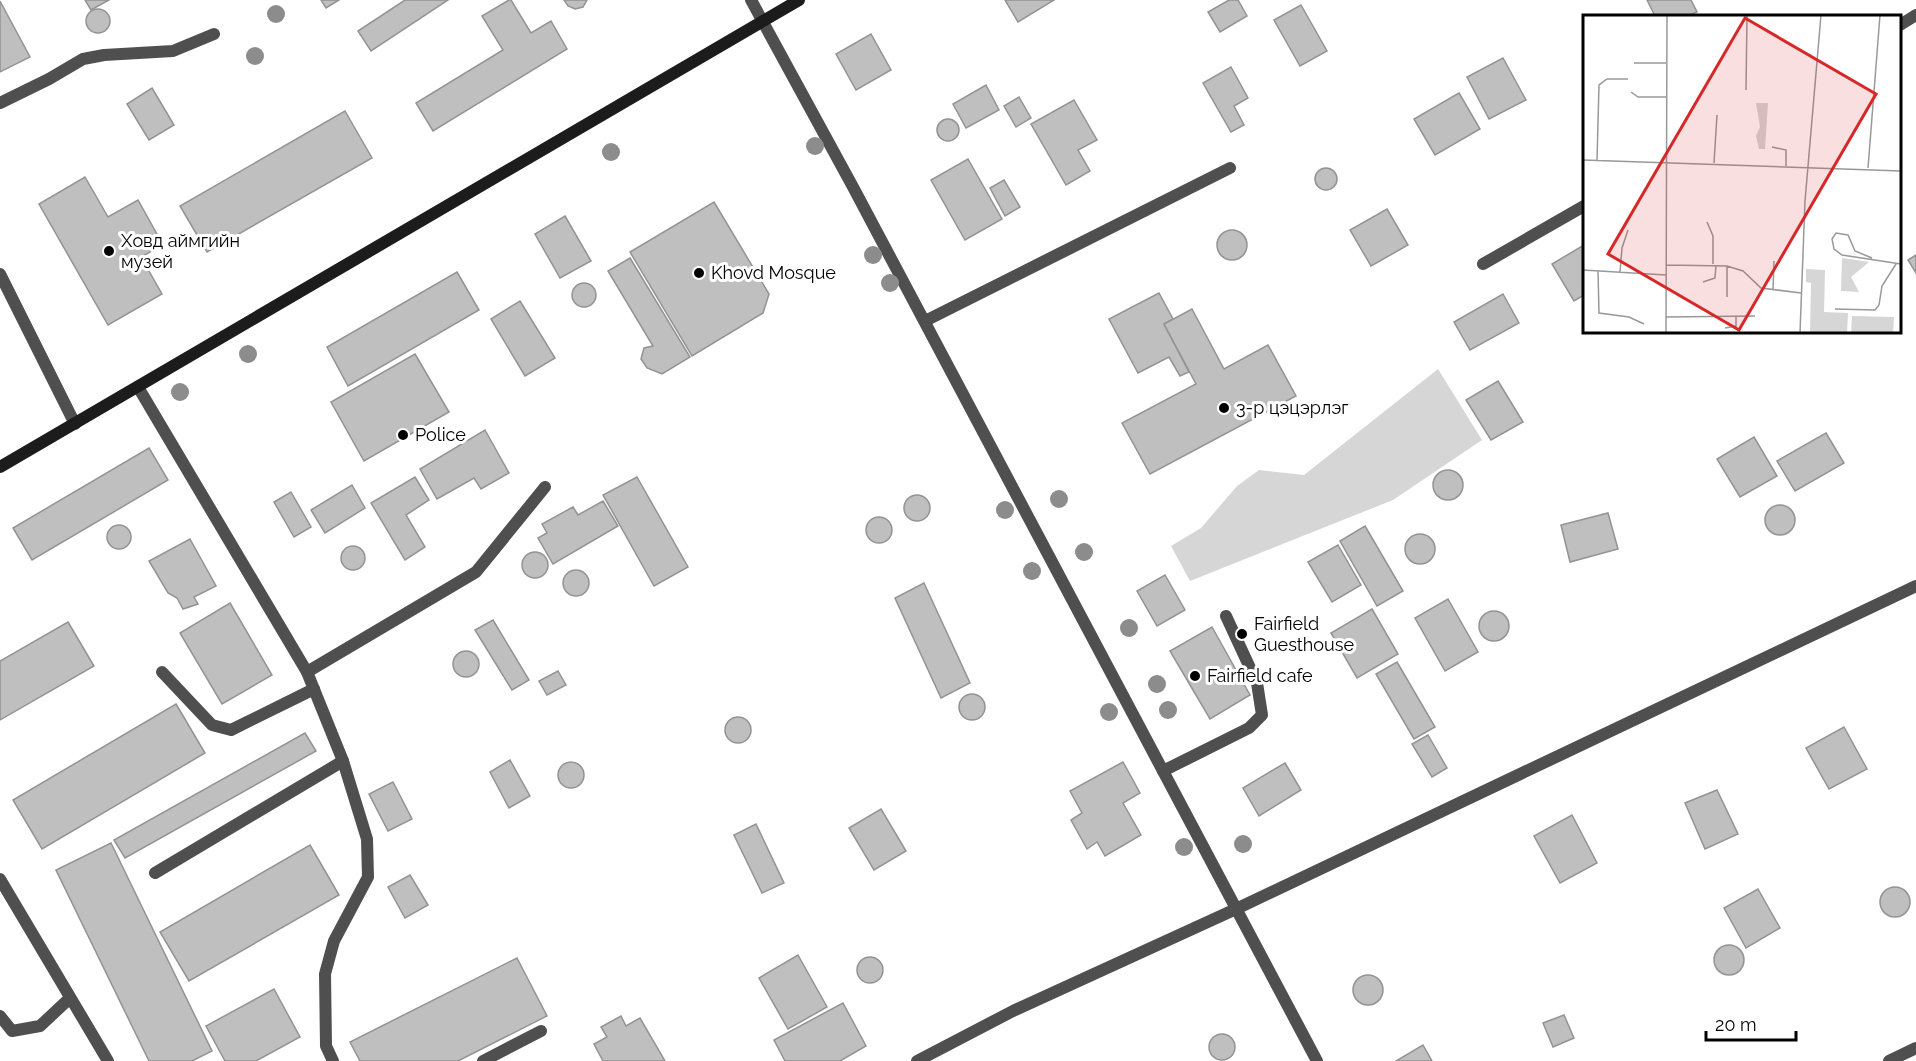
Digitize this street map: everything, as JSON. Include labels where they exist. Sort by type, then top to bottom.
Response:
[{"type":"main road","points":[[0,467],[799,0]]},
{"type":"street","points":[[751,0],[925,321],[1317,1061]]},
{"type":"street","points":[[1901,24],[1916,15]]},
{"type":"street","points":[[0,103],[83,59],[104,55],[173,51],[214,34]]},
{"type":"street","points":[[925,321],[1230,168]]},
{"type":"street","points":[[1483,264],[1583,207]]},
{"type":"street","points":[[0,274],[75,424]]},
{"type":"street","points":[[138,387],[307,672],[344,761],[367,839],[368,877],[334,941],[325,974],[326,1046],[333,1061]]},
{"type":"street","points":[[307,672],[476,572],[545,487]]},
{"type":"street","points":[[917,1061],[1013,1011],[1236,909],[1916,586]]},
{"type":"street","points":[[1163,771],[1249,728],[1262,714],[1257,683],[1226,616]]},
{"type":"street","points":[[162,672],[212,725],[231,730],[314,689]]},
{"type":"street","points":[[155,873],[344,761]]},
{"type":"street","points":[[0,879],[108,1061]]},
{"type":"street","points":[[0,1016],[12,1031],[40,1026],[70,998]]},
{"type":"street","points":[[483,1061],[542,1030]]},
{"type":"street","points":[[1889,1061],[1916,1048]]},
{"type":"shaded area","points":[[1438,369],[1482,440],[1393,500],[1190,581],[1171,546],[1201,528],[1237,486],[1259,470],[1304,475]]},
{"type":"building","points":[[85,0],[109,0],[91,10]]},
{"type":"building","points":[[321,0],[339,0],[326,8]]},
{"type":"building","points":[[405,0],[448,0],[371,51],[358,31]]},
{"type":"building","points":[[509,0],[531,33],[551,21],[567,49],[433,131],[416,103],[503,50],[482,16]]},
{"type":"building","points":[[564,0],[587,0],[583,7],[575,9],[568,6]]},
{"type":"building","points":[[1005,0],[1054,0],[1018,22]]},
{"type":"building","points":[[1229,0],[1238,0],[1247,16],[1220,32],[1208,12]]},
{"type":"building","points":[[1647,0],[1691,0],[1697,12],[1690,15],[1654,15]]},
{"type":"building","points":[[0,1],[30,57],[0,72]]},
{"type":"building","points":[[1301,5],[1327,51],[1300,66],[1274,20]]},
{"type":"building","points":[[98,9],[107,12],[110,21],[107,30],[98,33],[89,30],[86,21],[89,12]]},
{"type":"building","points":[[871,34],[891,70],[856,90],[836,54]]},
{"type":"building","points":[[1503,58],[1526,100],[1489,119],[1467,77]]},
{"type":"building","points":[[1231,67],[1248,98],[1234,106],[1244,125],[1231,132],[1203,83]]},
{"type":"building","points":[[986,85],[999,110],[966,128],[953,104]]},
{"type":"building","points":[[152,88],[174,125],[149,140],[127,104]]},
{"type":"building","points":[[1459,93],[1480,129],[1435,155],[1414,119]]},
{"type":"building","points":[[1019,97],[1031,118],[1016,127],[1004,106]]},
{"type":"building","points":[[1074,100],[1097,140],[1078,150],[1090,171],[1066,185],[1031,124]]},
{"type":"building","points":[[345,111],[372,158],[207,252],[180,206]]},
{"type":"building","points":[[948,119],[958,126],[959,130],[952,140],[948,141],[938,134],[937,130],[944,120]]},
{"type":"building","points":[[968,159],[1002,219],[965,240],[931,180]]},
{"type":"building","points":[[1326,168],[1334,171],[1337,179],[1334,187],[1326,190],[1318,187],[1315,179],[1318,171]]},
{"type":"building","name":"Ховд аймгийн музей","points":[[85,177],[108,217],[138,200],[163,245],[141,257],[162,294],[108,325],[39,204]]},
{"type":"building","points":[[1004,180],[1020,207],[1005,216],[990,188]]},
{"type":"building","name":"Khovd Mosque","points":[[714,202],[769,294],[763,313],[692,356],[630,252]]},
{"type":"building","points":[[1387,209],[1408,245],[1371,266],[1350,230]]},
{"type":"building","points":[[565,216],[591,261],[560,278],[535,234]]},
{"type":"building","points":[[1232,230],[1243,234],[1247,245],[1243,256],[1232,260],[1221,256],[1217,245],[1221,234]]},
{"type":"building","points":[[1583,246],[1583,296],[1574,301],[1552,264]]},
{"type":"building","points":[[1916,255],[1916,273],[1908,260]]},
{"type":"building","points":[[630,258],[690,357],[662,374],[647,368],[641,359],[644,348],[653,346],[608,271]]},
{"type":"building","points":[[457,272],[479,310],[348,386],[327,347]]},
{"type":"building","points":[[584,283],[589,284],[595,290],[595,300],[589,306],[584,307],[579,306],[573,300],[572,295],[573,290],[579,284]]},
{"type":"building","points":[[1159,293],[1173,319],[1164,324],[1189,372],[1180,376],[1169,357],[1138,373],[1109,319]]},
{"type":"building","points":[[1503,294],[1519,323],[1470,350],[1454,322]]},
{"type":"building","points":[[520,301],[555,358],[525,376],[491,319]]},
{"type":"building","points":[[1192,309],[1224,369],[1268,345],[1296,396],[1150,474],[1122,423],[1196,384],[1164,324]]},
{"type":"building","points":[[415,354],[449,412],[364,461],[331,402]]},
{"type":"building","points":[[1498,381],[1523,422],[1491,440],[1466,400]]},
{"type":"building","points":[[485,430],[509,473],[481,489],[474,478],[437,499],[420,469]]},
{"type":"building","points":[[1826,433],[1844,463],[1795,491],[1777,461]]},
{"type":"building","points":[[1754,437],[1777,476],[1740,497],[1717,459]]},
{"type":"building","points":[[149,448],[168,480],[32,560],[13,528]]},
{"type":"building","points":[[1448,470],[1459,474],[1463,485],[1459,496],[1448,500],[1437,496],[1433,485],[1437,474]]},
{"type":"building","points":[[415,477],[429,500],[406,515],[425,547],[405,560],[371,503]]},
{"type":"building","points":[[637,477],[688,567],[654,586],[603,495]]},
{"type":"building","points":[[352,485],[365,508],[325,533],[311,510]]},
{"type":"building","points":[[291,492],[311,527],[294,537],[274,502]]},
{"type":"building","points":[[917,495],[926,499],[930,508],[926,517],[917,521],[908,517],[904,508],[908,499]]},
{"type":"building","points":[[603,501],[618,526],[553,564],[538,538],[547,533],[542,524],[573,507],[578,515]]},
{"type":"building","points":[[1780,505],[1791,509],[1795,520],[1791,531],[1780,535],[1769,531],[1765,520],[1769,509]]},
{"type":"building","points":[[1608,513],[1618,549],[1570,562],[1561,525]]},
{"type":"building","points":[[879,517],[888,521],[892,530],[888,539],[879,543],[870,539],[866,530],[870,521]]},
{"type":"building","points":[[119,525],[124,526],[130,532],[130,542],[124,548],[119,549],[114,548],[108,542],[107,537],[108,532],[114,526]]},
{"type":"building","points":[[1365,526],[1403,591],[1377,606],[1340,541]]},
{"type":"building","points":[[1420,534],[1431,538],[1435,549],[1431,560],[1420,564],[1409,560],[1405,549],[1409,538]]},
{"type":"building","points":[[190,539],[216,586],[194,597],[198,604],[183,609],[177,598],[168,593],[149,561]]},
{"type":"building","points":[[1338,545],[1361,585],[1332,602],[1308,562]]},
{"type":"building","points":[[353,546],[358,547],[364,553],[364,563],[358,569],[353,570],[348,569],[342,563],[341,558],[342,553],[348,547]]},
{"type":"building","points":[[535,552],[544,556],[548,565],[544,574],[535,578],[526,574],[522,565],[526,556]]},
{"type":"building","points":[[576,570],[585,574],[589,583],[585,592],[576,596],[567,592],[563,583],[567,574]]},
{"type":"building","points":[[1165,575],[1185,610],[1157,626],[1137,591]]},
{"type":"building","points":[[924,583],[970,683],[941,698],[895,598]]},
{"type":"building","points":[[1448,599],[1478,652],[1445,671],[1415,618]]},
{"type":"building","points":[[230,603],[272,675],[222,704],[180,633]]},
{"type":"building","points":[[1372,609],[1398,654],[1357,678],[1331,633]]},
{"type":"building","points":[[1494,611],[1505,615],[1509,626],[1505,637],[1494,641],[1483,637],[1479,626],[1483,615]]},
{"type":"building","points":[[493,620],[529,680],[512,690],[475,630]]},
{"type":"building","points":[[68,622],[94,666],[0,720],[0,661]]},
{"type":"building","points":[[1212,627],[1250,695],[1210,719],[1170,651]]},
{"type":"building","points":[[466,651],[475,655],[479,664],[475,673],[466,677],[457,673],[453,664],[457,655]]},
{"type":"building","points":[[1397,662],[1435,727],[1414,739],[1376,674]]},
{"type":"building","points":[[558,671],[566,685],[547,695],[539,681]]},
{"type":"building","points":[[972,694],[981,698],[985,707],[981,716],[972,720],[963,716],[959,707],[963,698]]},
{"type":"building","points":[[176,704],[205,753],[42,849],[13,800]]},
{"type":"building","points":[[738,717],[747,721],[751,730],[747,739],[738,743],[729,739],[725,730],[729,721]]},
{"type":"building","points":[[1844,727],[1867,769],[1829,789],[1806,748]]},
{"type":"building","points":[[305,733],[316,751],[125,858],[114,840]]},
{"type":"building","points":[[1428,735],[1447,768],[1432,777],[1412,744]]},
{"type":"building","points":[[510,760],[530,796],[509,808],[490,772]]},
{"type":"building","points":[[571,762],[580,766],[584,775],[580,784],[571,788],[562,784],[558,775],[562,766]]},
{"type":"building","points":[[1123,762],[1140,793],[1123,803],[1141,835],[1105,856],[1097,842],[1087,849],[1071,820],[1082,813],[1070,791]]},
{"type":"building","points":[[1285,763],[1301,790],[1259,816],[1243,788]]},
{"type":"building","points":[[393,782],[412,819],[388,831],[369,794]]},
{"type":"building","points":[[1717,790],[1738,834],[1705,849],[1685,803]]},
{"type":"building","points":[[881,809],[906,851],[874,870],[849,828]]},
{"type":"building","points":[[1572,815],[1597,863],[1560,883],[1534,836]]},
{"type":"building","points":[[756,824],[784,883],[762,893],[734,835]]},
{"type":"building","points":[[111,843],[212,1051],[192,1061],[149,1061],[56,870]]},
{"type":"building","points":[[310,845],[339,895],[189,981],[160,932]]},
{"type":"building","points":[[410,875],[428,905],[405,918],[388,887]]},
{"type":"building","points":[[1895,887],[1906,891],[1910,902],[1906,913],[1895,917],[1884,913],[1880,902],[1884,891]]},
{"type":"building","points":[[1758,889],[1780,928],[1746,948],[1724,908]]},
{"type":"building","points":[[1729,945],[1740,949],[1744,960],[1740,971],[1729,975],[1718,971],[1714,960],[1718,949]]},
{"type":"building","points":[[798,955],[827,1007],[788,1029],[759,978]]},
{"type":"building","points":[[870,957],[879,961],[883,970],[879,979],[870,983],[861,979],[857,970],[861,961]]},
{"type":"building","points":[[517,958],[547,1016],[458,1061],[360,1061],[350,1042]]},
{"type":"building","points":[[1368,975],[1379,979],[1383,990],[1379,1001],[1368,1005],[1357,1001],[1353,990],[1357,979]]},
{"type":"building","points":[[274,989],[300,1037],[256,1061],[225,1061],[206,1026]]},
{"type":"building","points":[[843,1003],[866,1046],[840,1061],[785,1061],[774,1040]]},
{"type":"building","points":[[1564,1015],[1574,1038],[1553,1047],[1543,1023]]},
{"type":"building","points":[[621,1016],[626,1026],[640,1018],[665,1061],[603,1061],[594,1044],[607,1037],[601,1027]]},
{"type":"building","points":[[1222,1034],[1231,1038],[1235,1047],[1231,1056],[1222,1060],[1213,1056],[1209,1047],[1213,1038]]},
{"type":"building","points":[[1423,1045],[1432,1061],[1396,1061]]},
{"type":"place","name":"Ховд аймгийн музей","points":[[109,251]]},
{"type":"place","name":"Khovd Mosque","points":[[699,273]]},
{"type":"place","name":"3-р цэцэрлэг","points":[[1224,408]]},
{"type":"place","name":"Police","points":[[403,435]]},
{"type":"place","name":"Fairfield Guesthouse","points":[[1242,634]]},
{"type":"place","name":"Fairfield cafe","points":[[1195,676]]}]
